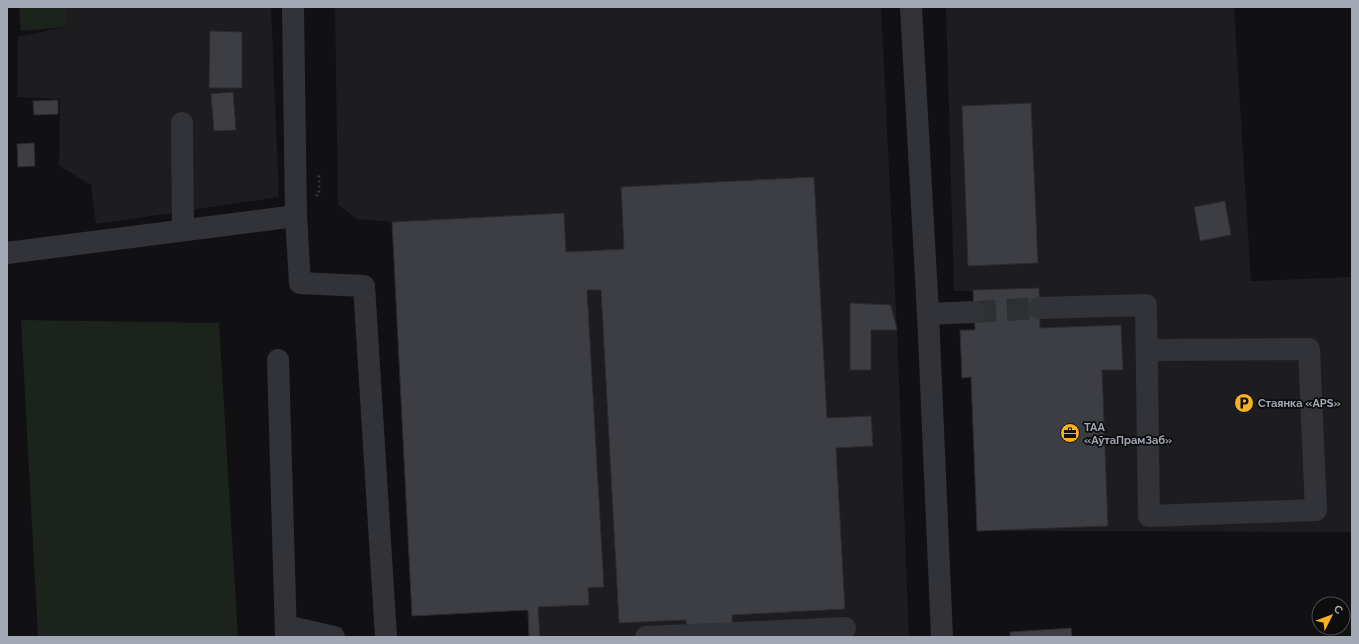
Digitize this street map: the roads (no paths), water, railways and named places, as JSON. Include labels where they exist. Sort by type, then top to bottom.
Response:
[{"type":"street","points":[[293,7],[296,216],[300,283],[364,286],[386,637]]},
{"type":"street","points":[[911,7],[928,314],[942,637]]},
{"type":"street","points":[[182,123],[183,230]]},
{"type":"street","points":[[7,253],[296,216]]},
{"type":"street","points":[[1040,308],[1146,305],[1149,516],[1316,510],[1309,349],[1147,350]]},
{"type":"street","points":[[928,314],[974,312]]},
{"type":"street","points":[[278,360],[286,632],[334,637]]},
{"type":"street","points":[[646,637],[845,628]]},
{"type":"tunnel","points":[[974,312],[1039,308]]},
{"type":"place","name":"Стаянка «APS»","points":[[1244,403]]},
{"type":"place","name":"ТАА «АўтаПрамЗаб»","points":[[1070,433]]}]
